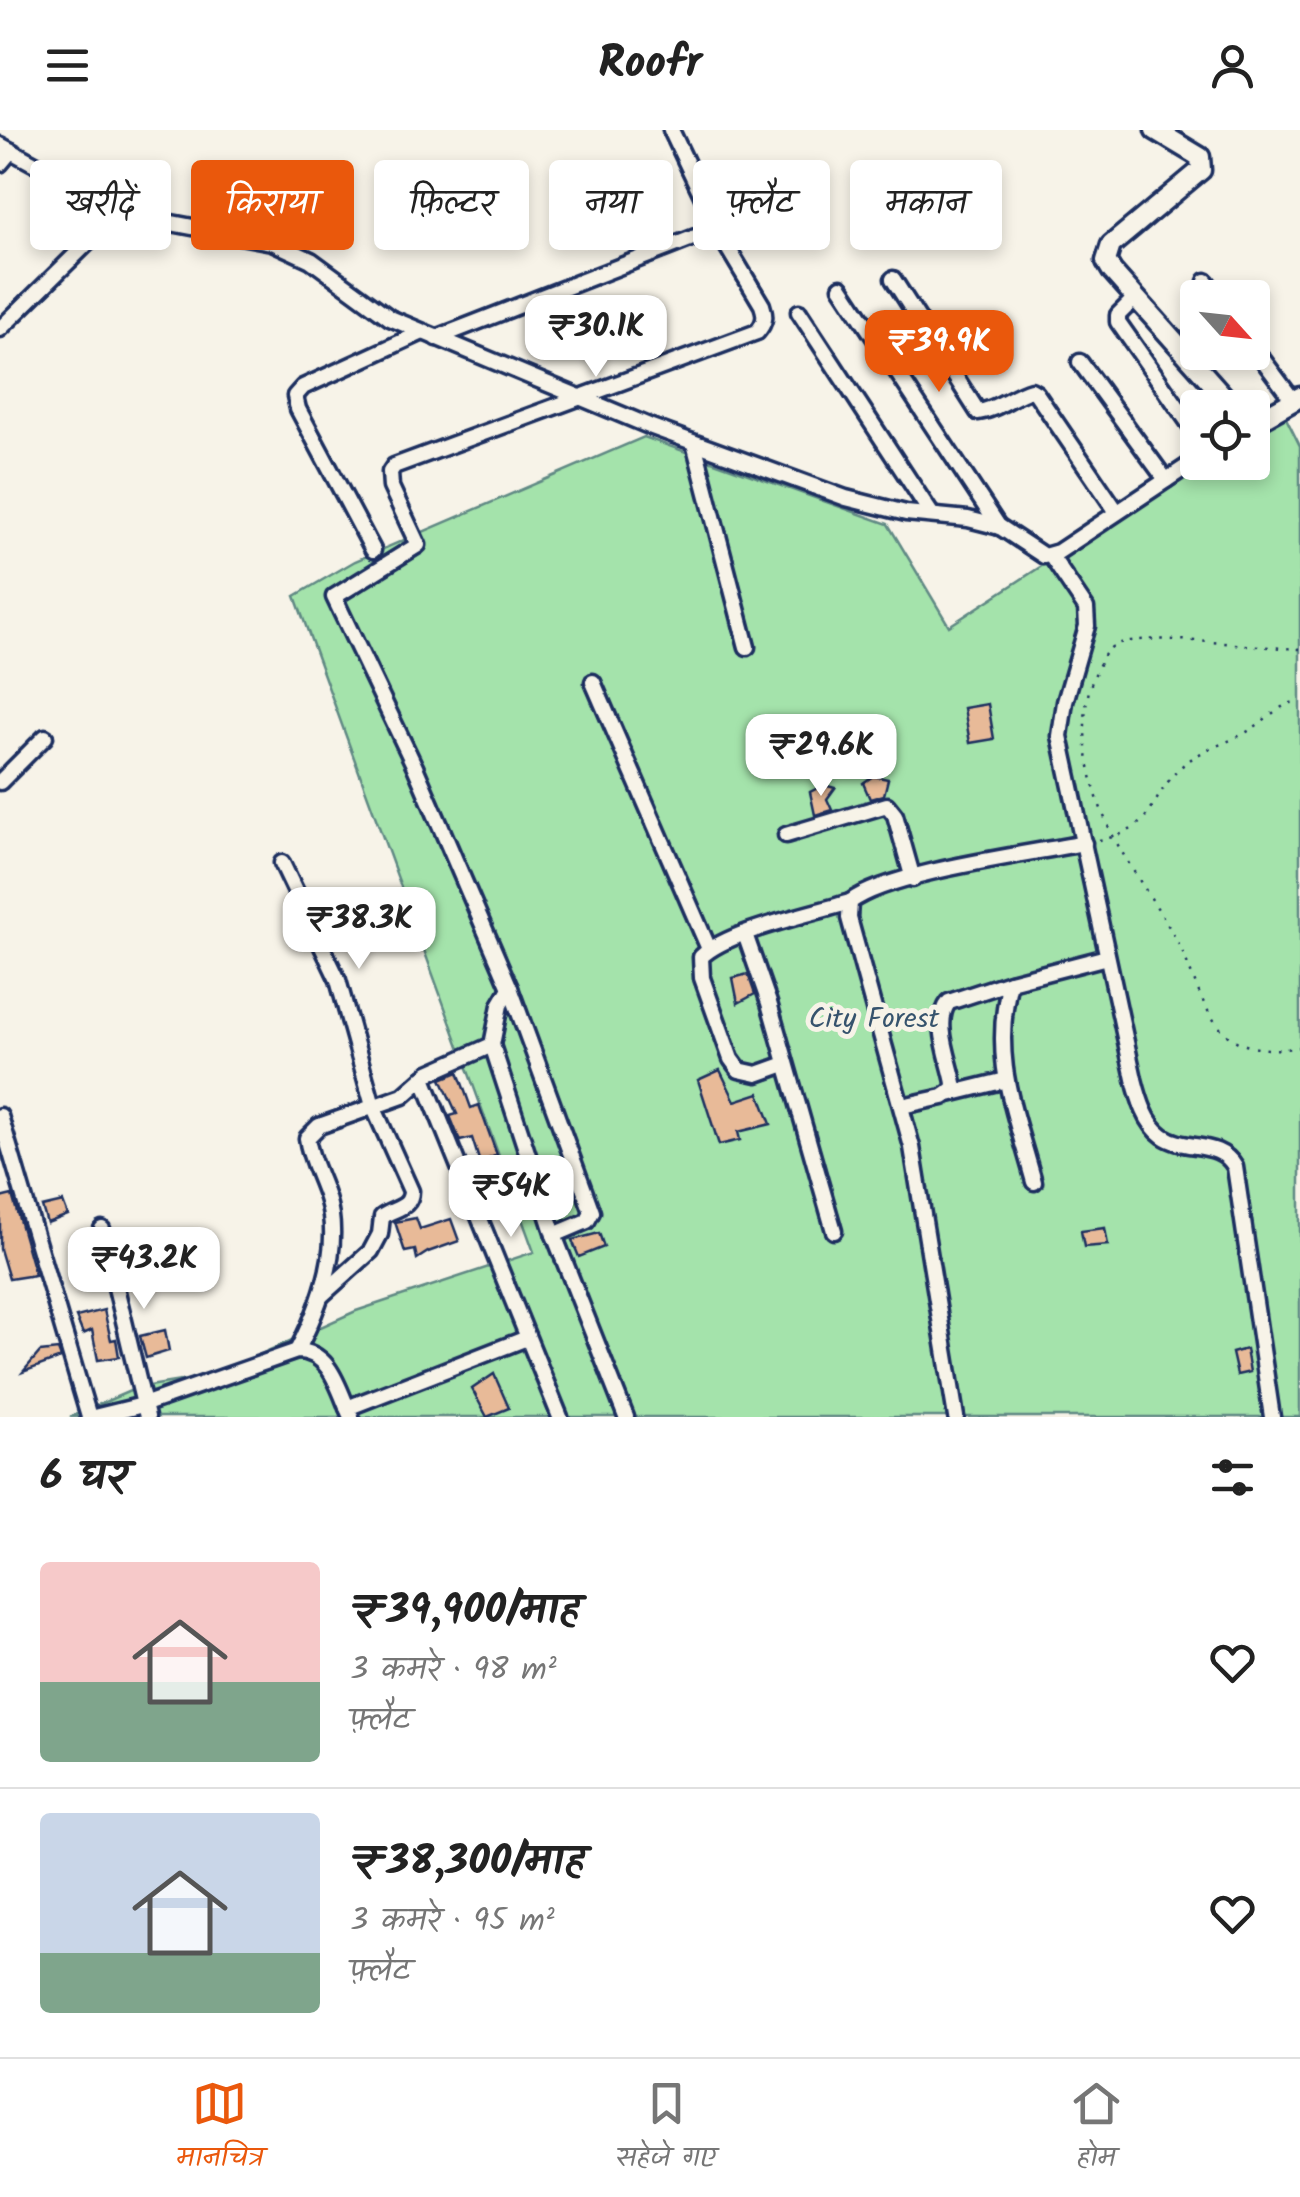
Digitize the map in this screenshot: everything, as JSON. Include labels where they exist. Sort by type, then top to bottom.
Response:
[{"type":"street","points":[[671,130],[693,180]]},
{"type":"street","points":[[1154,130],[1192,150],[1202,164],[1194,178],[1106,252],[1112,271],[1218,390]]},
{"type":"street","points":[[0,164],[5,148],[30,162]]},
{"type":"street","points":[[171,225],[272,242],[310,260],[390,318],[694,443],[880,508],[1000,527],[1037,552],[1051,556],[1086,608],[1087,626],[1064,702],[1060,736],[1089,842],[1107,957],[1138,1096],[1153,1125],[1169,1140],[1222,1152],[1235,1167],[1272,1417]]},
{"type":"street","points":[[372,550],[298,409],[295,396],[303,387],[429,335],[693,238]]},
{"type":"street","points":[[0,329],[80,250]]},
{"type":"street","points":[[554,1234],[587,1221],[592,1212],[510,988],[408,752],[334,597],[418,545],[391,487],[390,472],[394,466],[749,336],[763,325],[762,305],[729,250]]},
{"type":"street","points":[[893,280],[978,412],[1021,393],[1036,392],[1117,512]]},
{"type":"street","points":[[841,288],[1000,527]]},
{"type":"street","points":[[1135,298],[1118,315],[1118,322],[1180,410]]},
{"type":"street","points":[[799,312],[932,516]]},
{"type":"street","points":[[1080,362],[1166,480]]},
{"type":"street","points":[[1270,367],[1296,398],[1270,413]]},
{"type":"street","points":[[694,443],[747,647]]},
{"type":"street","points":[[1051,556],[1180,471]]},
{"type":"street","points":[[592,682],[709,949]]},
{"type":"street","points":[[0,782],[45,736]]},
{"type":"street","points":[[786,835],[887,805],[895,815],[914,878]]},
{"type":"street","points":[[785,1064],[746,1074],[732,1059],[702,978],[701,957],[709,949],[914,878],[1089,842]]},
{"type":"street","points":[[282,863],[338,980],[373,1106],[412,1196],[406,1206],[382,1217],[380,1234],[371,1251],[320,1296]]},
{"type":"street","points":[[850,902],[849,918],[920,1184],[956,1417]]},
{"type":"street","points":[[745,934],[770,1003],[834,1231]]},
{"type":"street","points":[[949,1094],[954,1082],[943,1010],[960,996],[1107,957]]},
{"type":"street","points":[[1010,982],[1001,1032],[1006,1080],[1034,1182]]},
{"type":"street","points":[[510,988],[499,1010],[492,1045],[554,1234],[626,1417]]},
{"type":"street","points":[[297,1351],[314,1318],[332,1228],[327,1198],[307,1138],[319,1126],[403,1096],[423,1078],[492,1045]]},
{"type":"street","points":[[423,1078],[560,1417]]},
{"type":"street","points":[[902,1106],[1006,1080]]},
{"type":"street","points":[[0,1116],[91,1417],[145,1411],[297,1351],[311,1351],[321,1357],[349,1412],[527,1338]]},
{"type":"street","points":[[102,1229],[145,1411]]},
{"type":"path","points":[[1300,649],[1152,641],[1111,647],[1090,684],[1086,721],[1094,788],[1114,838],[1174,936],[1205,1007],[1230,1038],[1245,1046],[1300,1047]]},
{"type":"path","points":[[1089,842],[1114,838],[1144,821],[1187,762],[1242,734],[1288,703],[1300,702]]},
{"type":"green space","name":"City Forest","points":[[1283,412],[1300,446],[1300,1417],[70,1417],[137,1388],[212,1376],[356,1311],[534,1252],[295,596],[355,561],[644,437],[888,524],[949,626],[1180,477],[1180,480],[1270,480],[1270,420]]},
{"type":"building","points":[[988,704],[994,739],[970,743],[964,708]]},
{"type":"building","points":[[873,776],[888,779],[884,795],[870,799],[863,783]]},
{"type":"building","points":[[824,785],[835,788],[827,799],[832,810],[815,815],[810,792]]},
{"type":"building","points":[[748,974],[755,994],[738,1003],[733,978]]},
{"type":"building","points":[[720,1070],[735,1101],[759,1093],[771,1124],[738,1132],[740,1140],[719,1145],[698,1080]]},
{"type":"building","points":[[458,1072],[471,1108],[479,1105],[497,1155],[480,1163],[472,1138],[460,1141],[450,1116],[457,1114],[441,1079]]},
{"type":"building","points":[[12,1195],[35,1275],[9,1279],[0,1249],[0,1198]]},
{"type":"building","points":[[63,1202],[68,1215],[47,1223],[42,1207]]},
{"type":"building","points":[[416,1218],[420,1229],[451,1219],[459,1241],[417,1259],[415,1250],[405,1252],[395,1222]]},
{"type":"building","points":[[1105,1228],[1108,1245],[1084,1247],[1081,1231]]},
{"type":"building","points":[[599,1233],[604,1247],[579,1257],[572,1240]]},
{"type":"building","points":[[104,1310],[119,1357],[98,1360],[92,1330],[83,1334],[76,1317]]},
{"type":"building","points":[[165,1330],[169,1351],[146,1358],[140,1336]]},
{"type":"building","points":[[1246,1349],[1250,1372],[1237,1375],[1232,1353]]},
{"type":"building","points":[[58,1350],[61,1358],[23,1372],[40,1352]]},
{"type":"building","points":[[494,1374],[509,1408],[487,1417],[472,1389]]}]
